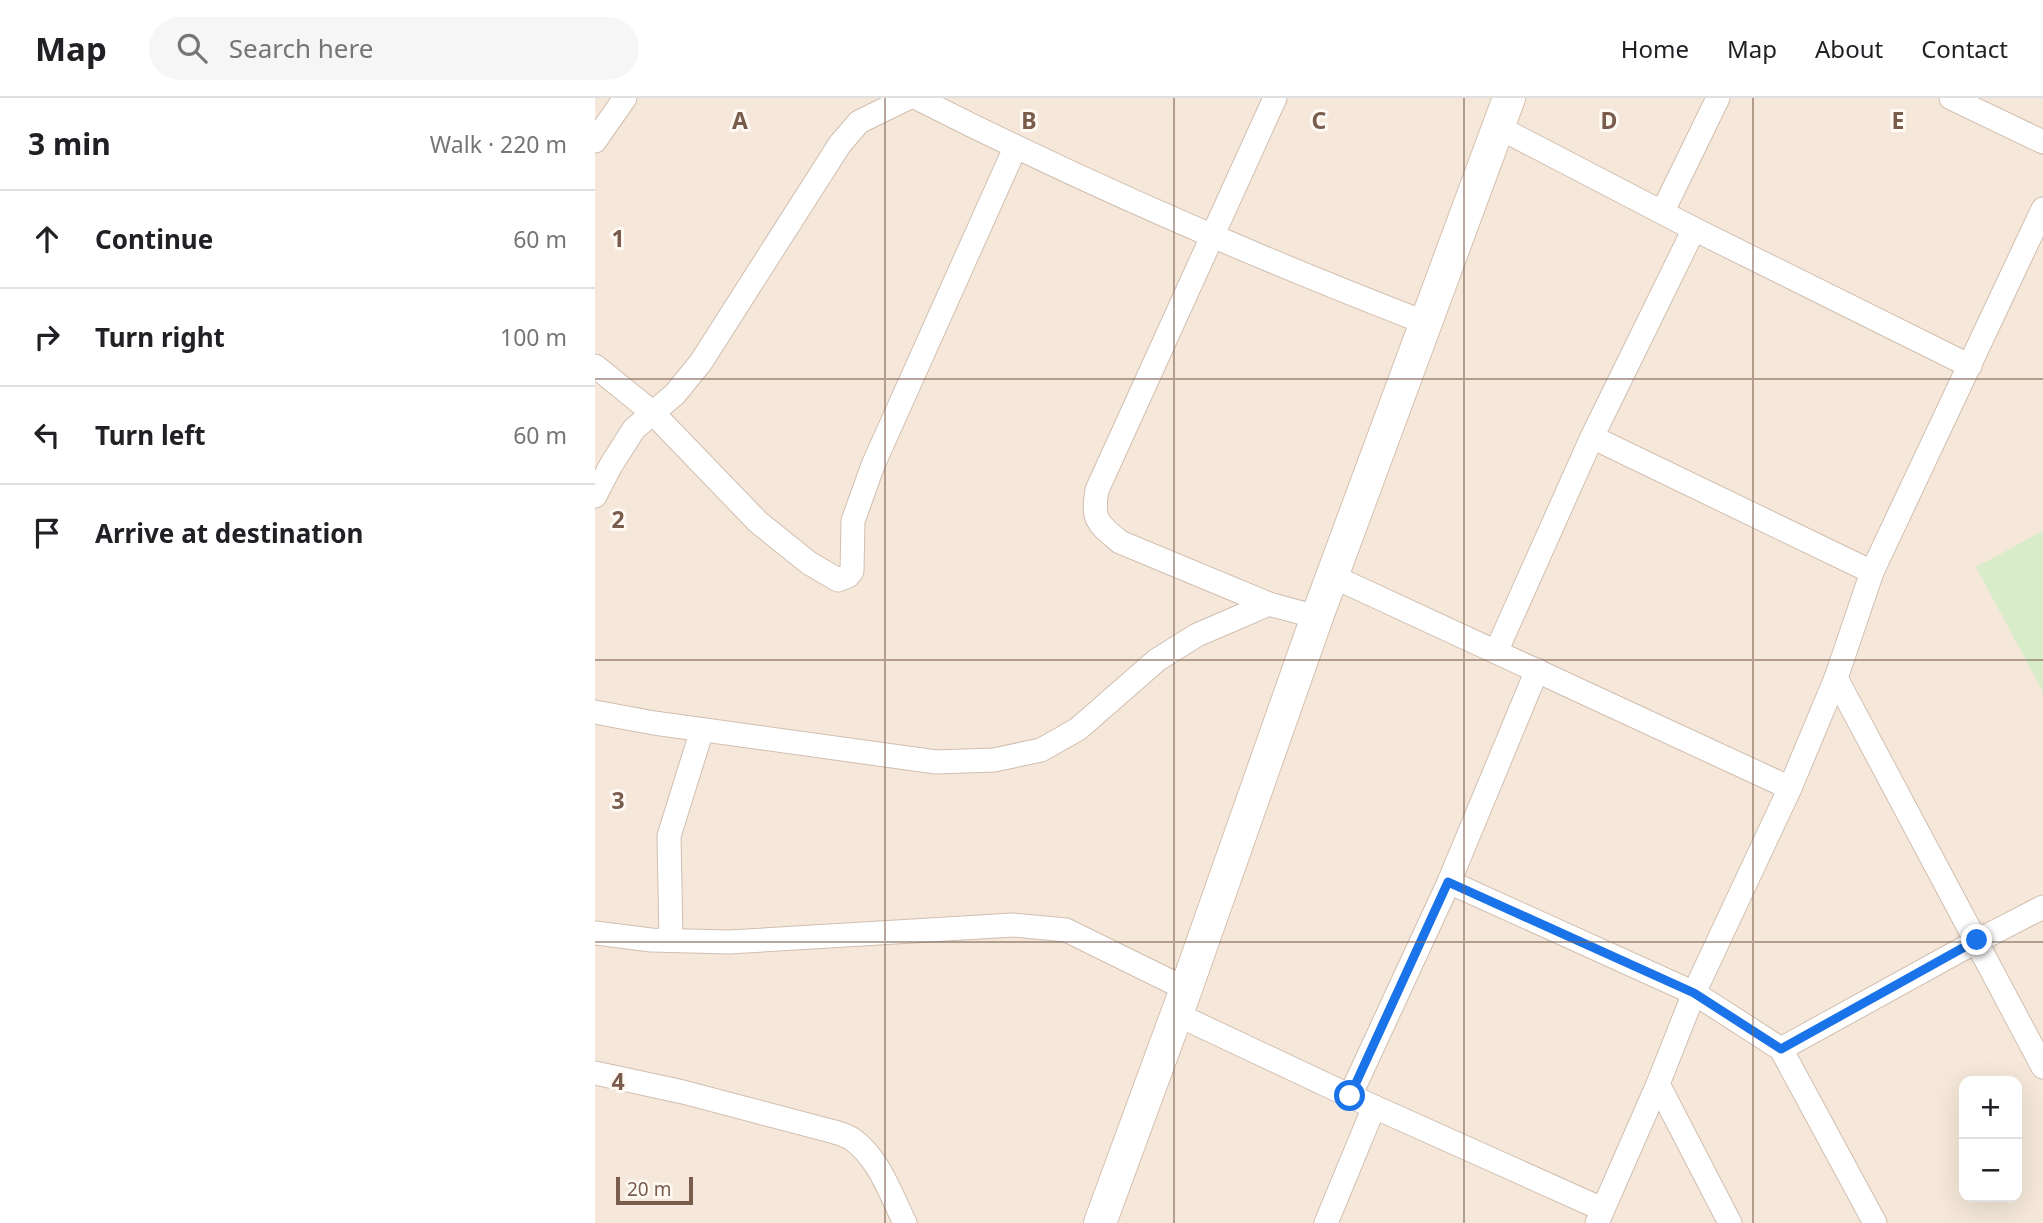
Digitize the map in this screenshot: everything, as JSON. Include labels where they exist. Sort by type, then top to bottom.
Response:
[{"type":"street","points":[[595,496],[634,429],[675,394],[701,362],[839,144],[859,122],[908,98]]},
{"type":"street","points":[[917,98],[1016,148],[1212,236],[1426,323]]},
{"type":"street","points":[[1275,98],[1097,490],[1094,512],[1103,528],[1120,542],[1269,604],[1317,617]]},
{"type":"street","points":[[1663,211],[1718,98]]},
{"type":"street","points":[[1951,98],[2043,142]]},
{"type":"street","points":[[595,141],[612,107]]},
{"type":"street","points":[[1100,1223],[1317,617],[1426,323],[1500,107],[1694,229],[1971,366]]},
{"type":"street","points":[[595,366],[653,413],[758,522],[809,563],[838,580],[848,576],[852,571],[853,521],[873,465],[1016,148]]},
{"type":"street","points":[[595,933],[729,942],[1013,925],[1066,930],[1181,1001],[1350,1096],[1599,1216],[1658,1084],[1694,993],[1790,788],[1836,678],[1872,572],[2043,209]]},
{"type":"street","points":[[1496,652],[1592,438],[1694,229]]},
{"type":"street","points":[[1592,438],[1872,572]]},
{"type":"street","points":[[1332,576],[1790,788]]},
{"type":"street","points":[[595,712],[702,730],[936,762],[994,760],[1041,750],[1078,729],[1157,660],[1198,635],[1269,604]]},
{"type":"street","points":[[1350,1096],[1448,882],[1537,670]]},
{"type":"street","points":[[1836,678],[2043,1067]]},
{"type":"street","points":[[671,940],[669,836],[702,730]]},
{"type":"street","points":[[1448,882],[1694,993],[1781,1049],[1875,1223]]},
{"type":"street","points":[[1781,1049],[1977,940],[2043,907]]},
{"type":"street","points":[[595,1073],[683,1092],[831,1130],[851,1139],[879,1169],[905,1223]]},
{"type":"street","points":[[1658,1084],[1730,1223]]},
{"type":"street","points":[[1326,1223],[1374,1107]]},
{"type":"shaded area","points":[[595,98],[2043,98],[2043,1223],[595,1223]]},
{"type":"green space","points":[[2043,531],[2043,692],[1976,567]]},
{"type":"route","points":[[1350,1096],[1448,882],[1694,993],[1781,1049],[1977,940]]}]
